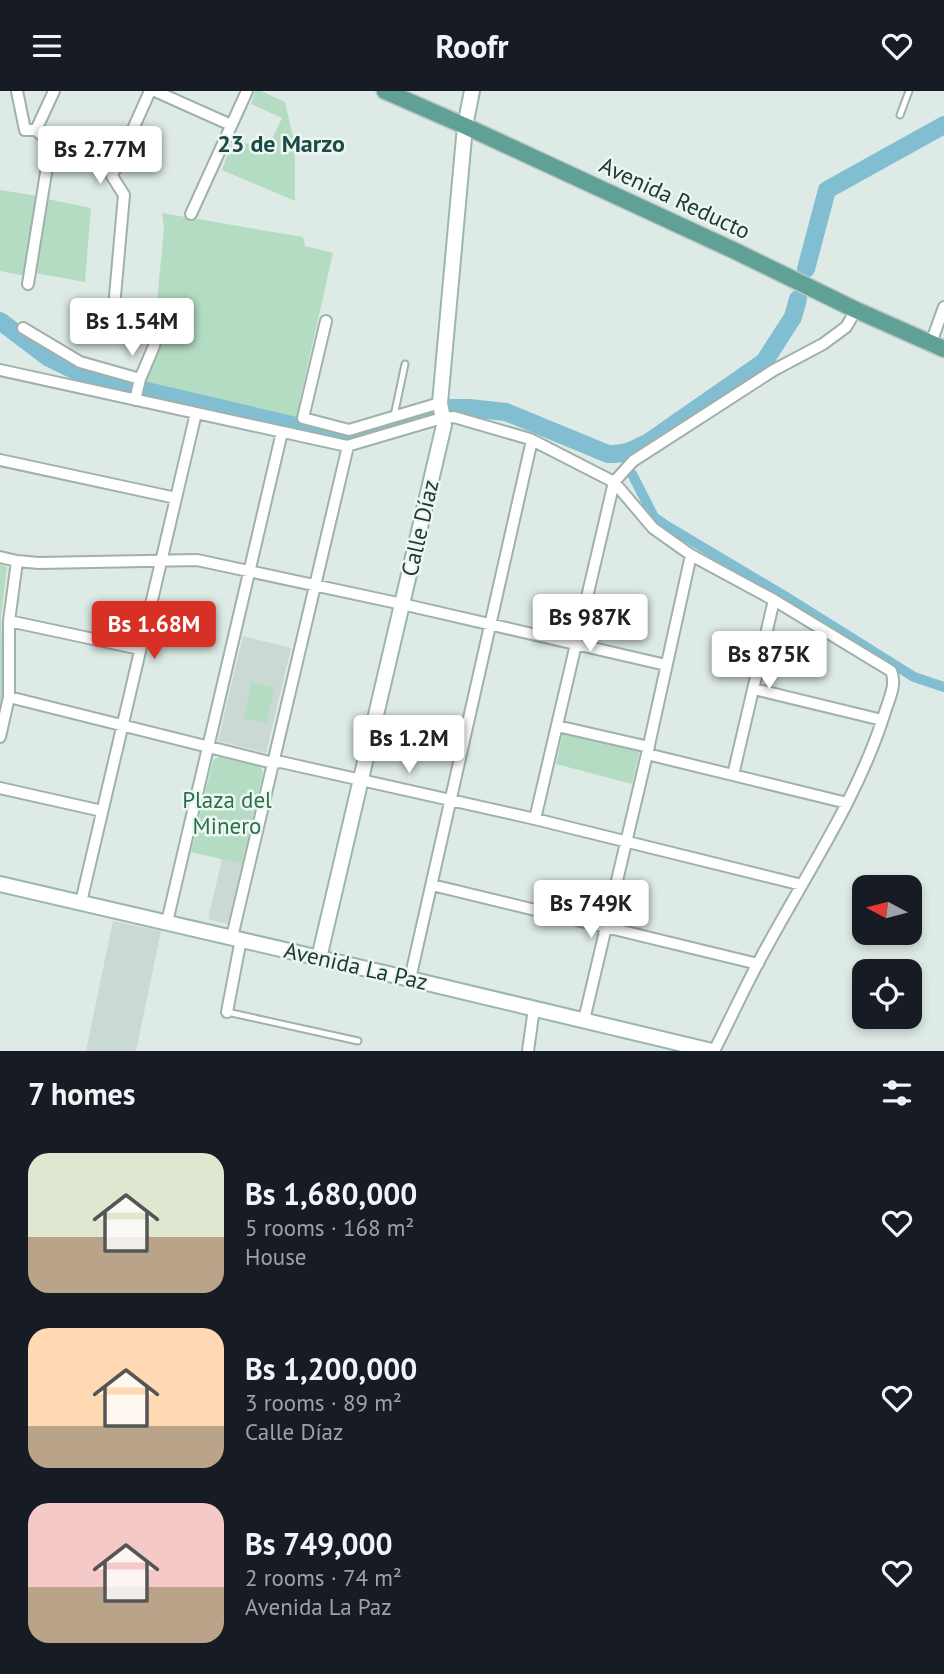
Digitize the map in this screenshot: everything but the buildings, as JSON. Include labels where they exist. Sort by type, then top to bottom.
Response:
[{"type":"main road","name":"Avenida Reducto","points":[[385,91],[937,346]]},
{"type":"street","points":[[16,91],[25,130],[36,130],[47,140],[50,148],[29,284]]},
{"type":"street","points":[[36,130],[54,91]]},
{"type":"street","points":[[114,296],[124,195],[112,176],[153,91],[231,125]]},
{"type":"street","points":[[191,214],[247,91]]},
{"type":"street","name":"Calle Díaz","points":[[319,958],[444,425],[440,403],[465,126],[472,91]]},
{"type":"street","points":[[937,346],[944,307]]},
{"type":"street","points":[[535,819],[614,482],[633,461],[774,370],[823,344],[846,327],[856,310]]},
{"type":"street","points":[[326,321],[303,418],[349,430],[440,403]]},
{"type":"street","points":[[135,400],[140,379],[155,346],[159,322]]},
{"type":"street","points":[[23,328],[80,362],[140,379]]},
{"type":"street","points":[[0,370],[348,446],[442,418],[454,417],[532,440],[614,482],[653,528],[691,555],[774,600],[891,671],[894,684],[866,763],[713,1051]]},
{"type":"street","points":[[81,902],[195,413]]},
{"type":"street","points":[[167,922],[282,432]]},
{"type":"street","points":[[410,979],[532,440]]},
{"type":"street","points":[[227,1012],[236,938],[273,763],[348,446]]},
{"type":"street","points":[[0,460],[176,498]]},
{"type":"street","points":[[584,1020],[691,555]]},
{"type":"street","points":[[0,557],[39,563],[197,560],[666,665]]},
{"type":"street","points":[[0,737],[9,697],[9,621],[17,561]]},
{"type":"street","points":[[733,775],[774,600]]},
{"type":"street","points":[[9,621],[140,649]]},
{"type":"street","points":[[754,689],[882,720]]},
{"type":"street","points":[[9,697],[273,763],[281,762],[535,819],[802,885]]},
{"type":"street","points":[[557,726],[733,775],[847,803]]},
{"type":"street","points":[[0,788],[102,811]]},
{"type":"street","name":"Avenida La Paz","points":[[0,884],[713,1051]]},
{"type":"street","points":[[432,885],[758,964]]},
{"type":"street","points":[[528,1051],[534,1008]]},
{"type":"lane","points":[[900,115],[909,91]]},
{"type":"lane","points":[[394,416],[405,364]]},
{"type":"lane","points":[[227,1012],[358,1041]]},
{"type":"shaded area","points":[[243,636],[291,648],[266,753],[218,741]]},
{"type":"shaded area","points":[[222,859],[242,864],[228,924],[208,919]]},
{"type":"shaded area","points":[[113,921],[161,931],[136,1051],[86,1051]]},
{"type":"green space","points":[[255,91],[285,102],[295,146],[295,201],[222,170],[234,138],[266,152],[282,118],[251,104]]},
{"type":"green space","points":[[0,190],[38,196],[25,276],[0,271]]},
{"type":"green space","points":[[47,199],[91,208],[85,282],[35,273]]},
{"type":"green space","points":[[162,213],[303,237],[305,246],[333,253],[300,399],[300,419],[308,425],[307,434],[140,397],[143,380],[152,364],[162,314],[156,312],[164,228]]},
{"type":"green space","points":[[0,565],[7,567],[1,617],[4,697],[0,712]]},
{"type":"green space","points":[[251,682],[274,687],[267,723],[244,718]]},
{"type":"green space","points":[[563,732],[640,750],[632,784],[556,764]]},
{"type":"green space","name":"Plaza del Minero","points":[[221,755],[260,765],[263,773],[242,864],[191,852],[213,760]]},
{"type":"waterway","points":[[806,269],[827,190],[944,125]]},
{"type":"waterway","points":[[447,408],[506,412],[608,454],[629,451],[649,442],[764,362],[793,317],[798,299]]},
{"type":"waterway","points":[[0,321],[49,358],[88,377],[128,386]]},
{"type":"waterway","points":[[147,391],[347,438],[432,412]]},
{"type":"waterway","points":[[632,474],[654,517],[667,526],[914,677],[944,687]]},
{"type":"district","name":"23 de Marzo","points":[[281,144]]}]
